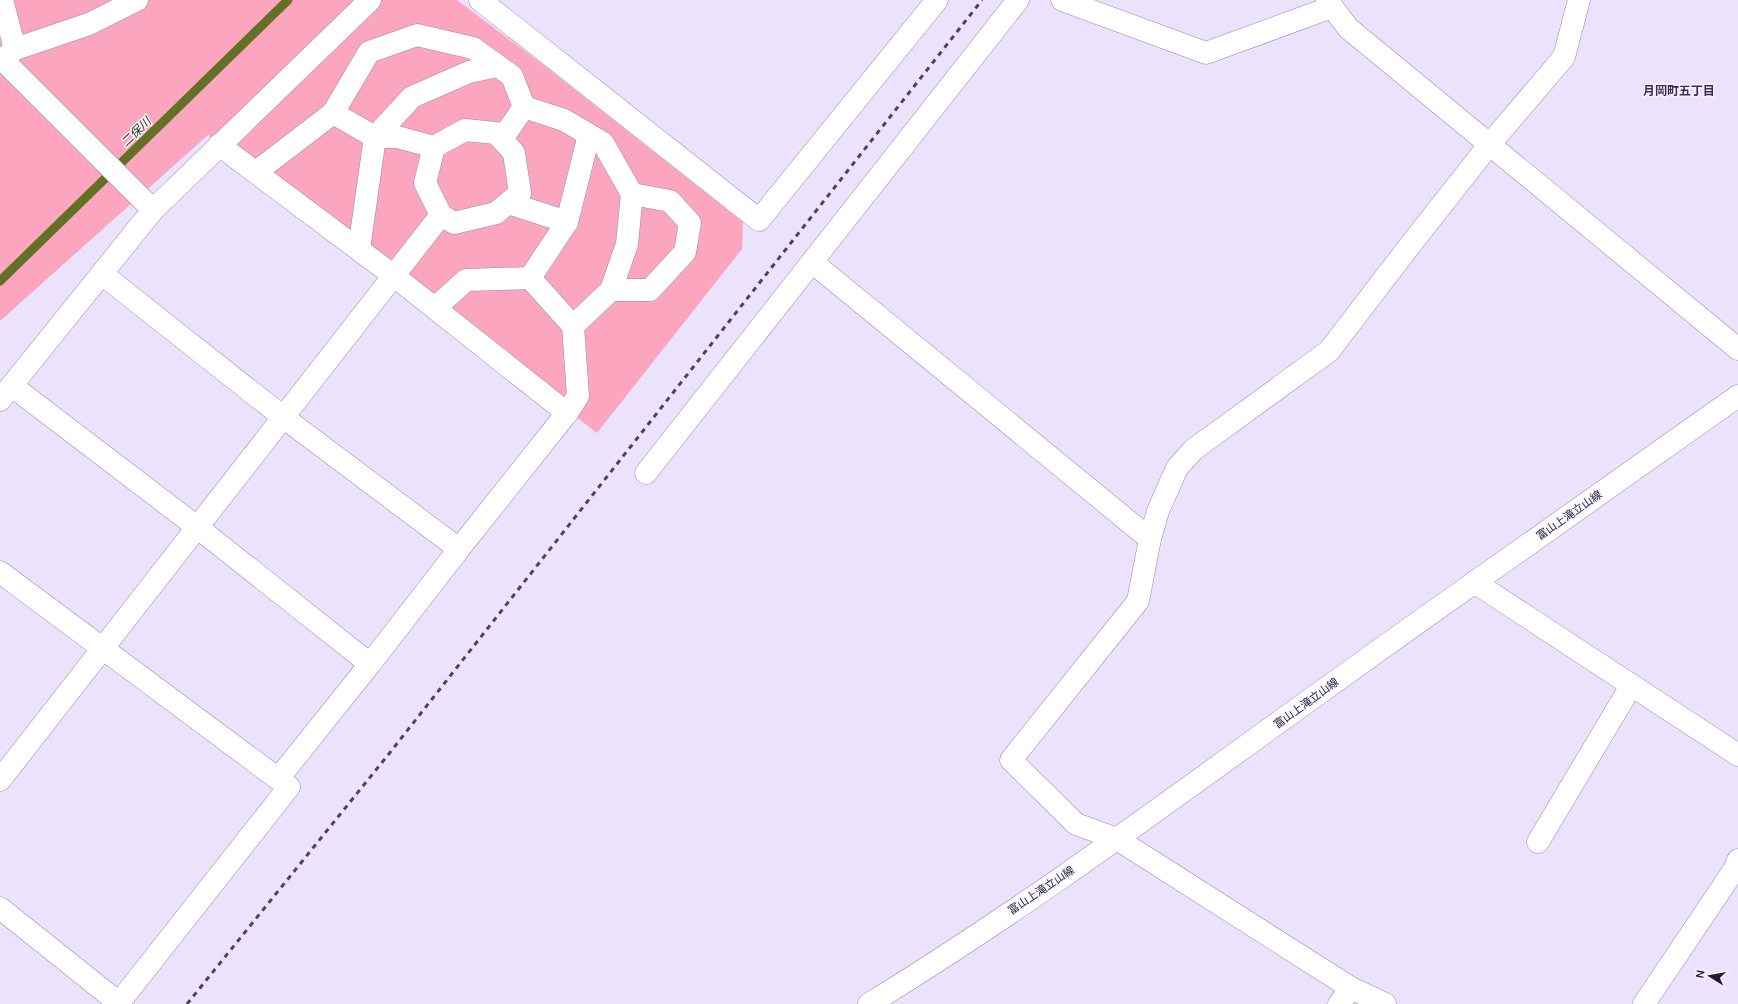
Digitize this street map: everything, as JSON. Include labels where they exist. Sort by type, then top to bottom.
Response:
[{"type":"street","points":[[2,0],[6,57],[154,210]]},
{"type":"street","points":[[6,57],[89,24],[137,0]]},
{"type":"street","points":[[370,0],[219,145],[154,210],[6,393],[197,527],[370,664]]},
{"type":"street","points":[[480,0],[760,220],[936,0]]},
{"type":"street","points":[[646,473],[1018,0]]},
{"type":"street","points":[[1062,0],[1206,53],[1329,4],[1348,28],[1738,349]]},
{"type":"street","points":[[1385,1004],[1345,996],[1117,839],[1076,824],[1011,760],[1138,601],[1150,539],[1158,511],[1177,468],[1193,450],[1329,351],[1489,145],[1564,57],[1579,0]]},
{"type":"street","points":[[256,172],[333,113],[369,52],[417,35],[473,48],[512,76],[524,107]]},
{"type":"street","points":[[359,250],[375,137],[412,97],[469,72],[497,66]]},
{"type":"street","points":[[524,107],[564,120],[603,143],[632,194],[627,244],[611,290],[573,326]]},
{"type":"street","points":[[502,139],[524,107]]},
{"type":"street","points":[[333,113],[375,137],[397,137],[434,147],[465,130],[496,133],[514,153],[520,193],[496,213],[454,223],[441,216],[425,182],[434,147]]},
{"type":"street","points":[[530,278],[567,222],[590,135]]},
{"type":"street","points":[[219,145],[394,276],[567,413]]},
{"type":"street","points":[[611,290],[650,290],[685,252],[690,223],[670,201],[632,194]]},
{"type":"street","points":[[508,203],[567,222]]},
{"type":"street","points":[[0,780],[441,216]]},
{"type":"street","points":[[812,262],[1150,539]]},
{"type":"street","points":[[102,274],[283,417],[459,549]]},
{"type":"street","points":[[278,779],[567,413],[578,396],[573,326],[530,278],[466,280],[435,308]]},
{"type":"street","name":"富山上滝立山線","points":[[869,1004],[923,971],[1117,839],[1474,582],[1738,396]]},
{"type":"street","points":[[0,572],[289,787],[119,1003],[0,908]]},
{"type":"street","points":[[1474,582],[1738,755]]},
{"type":"street","points":[[1538,842],[1631,686]]},
{"type":"street","points":[[1644,1004],[1734,870],[1738,860]]},
{"type":"shaded area","points":[[0,0],[457,0],[547,68],[743,222],[742,249],[597,433],[208,135],[0,321]]},
{"type":"waterway","name":"二保川","points":[[0,281],[288,0]]},
{"type":"railway","points":[[187,1004],[388,755],[982,0]]},
{"type":"district","name":"月岡町五丁目","points":[[1679,91]]}]
